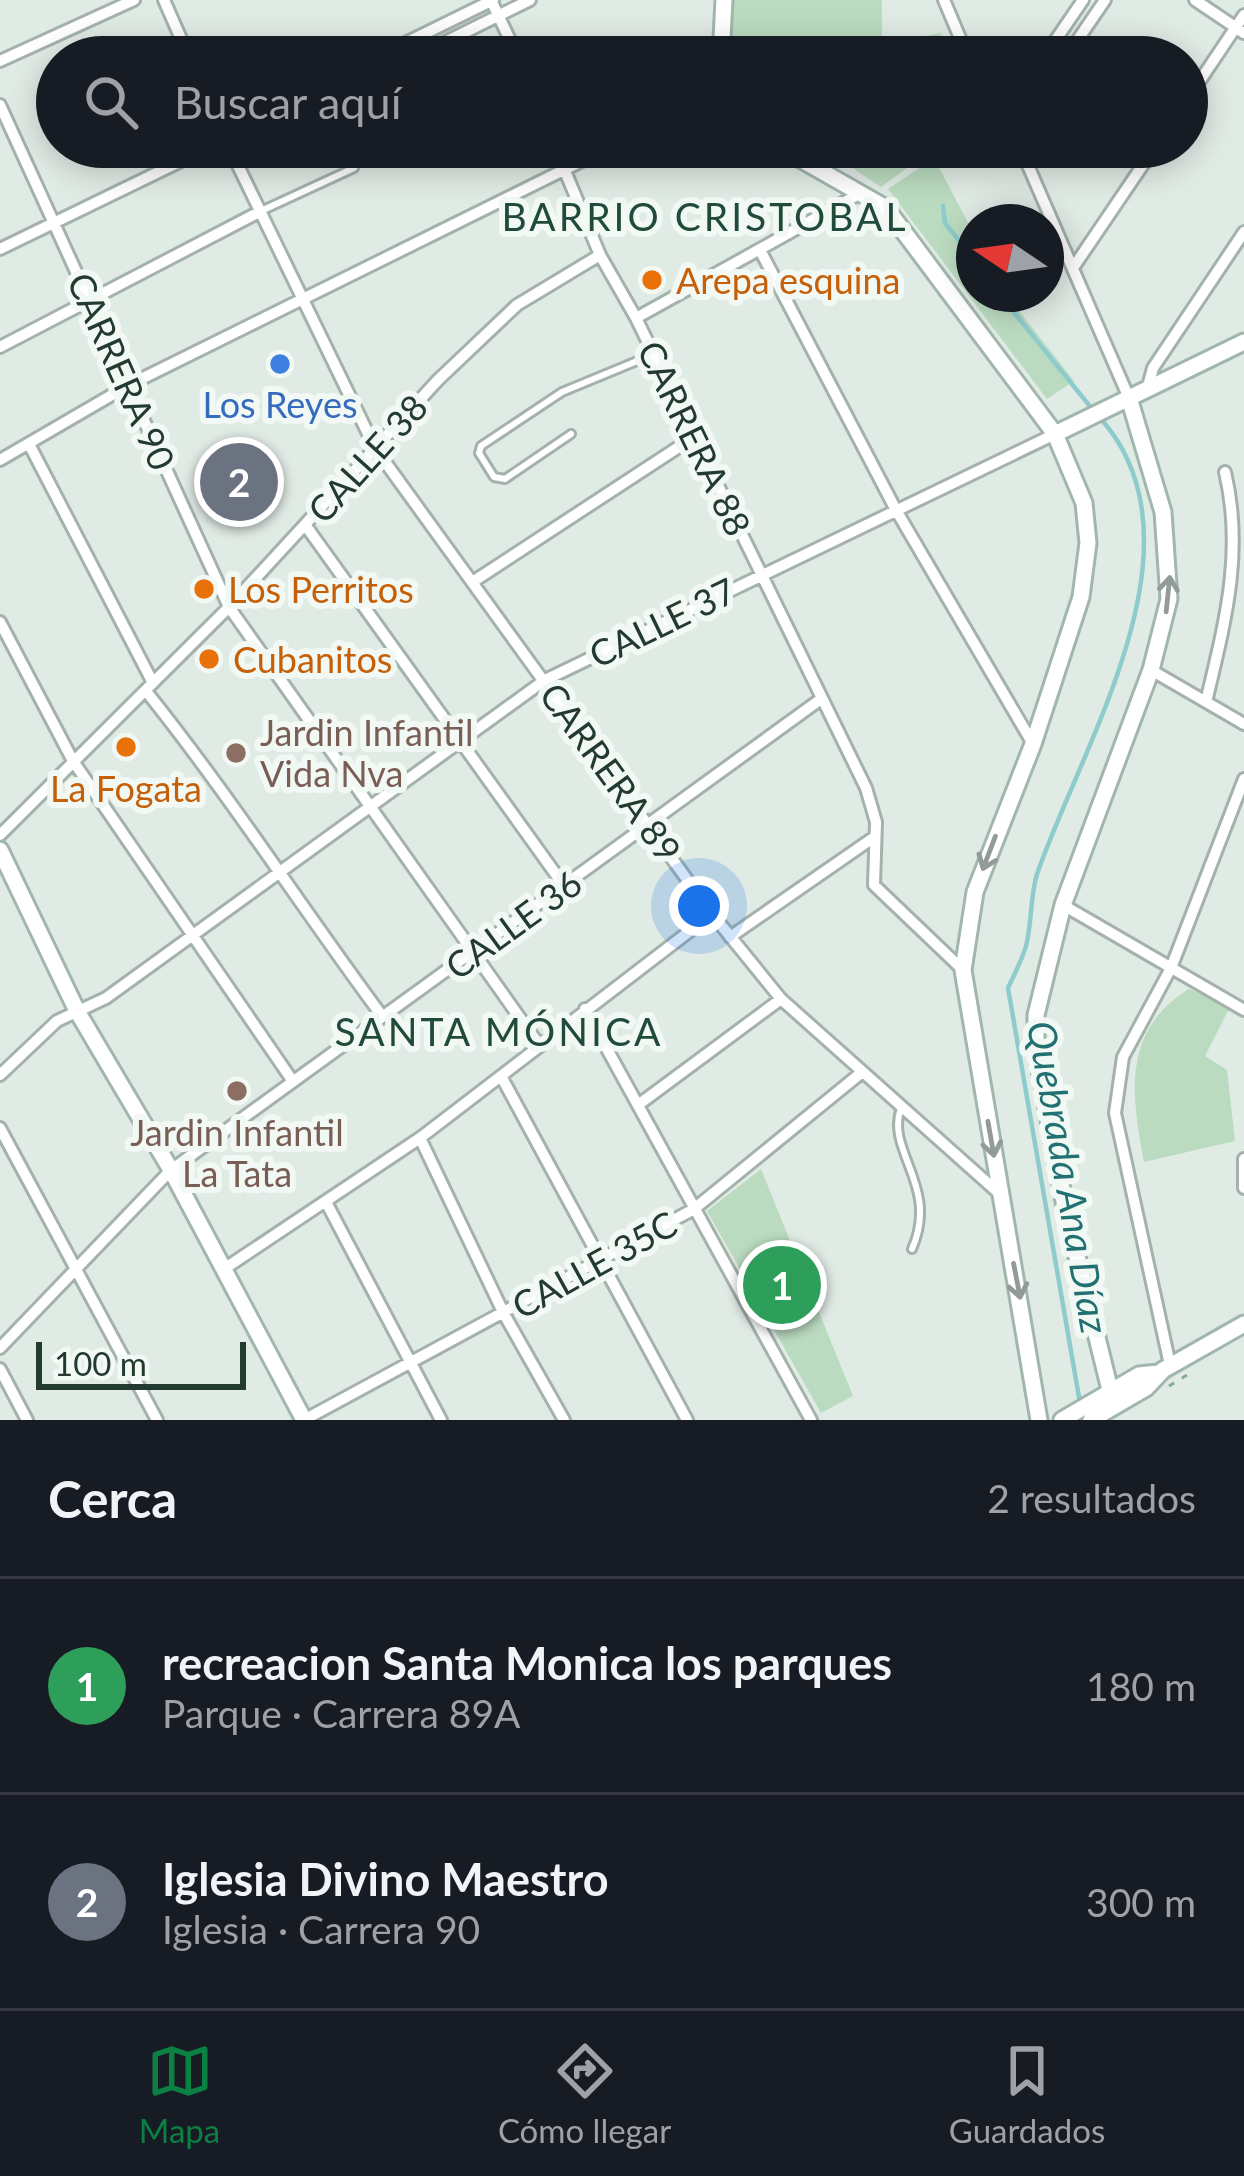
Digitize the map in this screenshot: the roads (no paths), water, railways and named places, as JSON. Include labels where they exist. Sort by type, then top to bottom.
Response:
[{"type":"street","points":[[55,36],[134,0]]},
{"type":"street","points":[[164,0],[180,36]]},
{"type":"street","points":[[419,36],[492,0],[508,36]]},
{"type":"street","points":[[458,36],[530,0]]},
{"type":"street","points":[[722,36],[724,0]]},
{"type":"street","points":[[944,0],[959,36]]},
{"type":"street","points":[[1058,36],[1083,0]]},
{"type":"street","points":[[1080,36],[1105,0]]},
{"type":"street","points":[[1195,0],[1240,30]]},
{"type":"street","points":[[1208,72],[1240,30],[1244,15]]},
{"type":"street","points":[[0,61],[36,45]]},
{"type":"street","name":"CARRERA 90","points":[[0,106],[230,607],[539,1045]]},
{"type":"street","points":[[0,249],[167,168]]},
{"type":"street","name":"CARRERA 89","points":[[240,168],[375,448],[712,914],[782,999],[1001,1195]]},
{"type":"street","points":[[0,460],[129,385],[568,168]]},
{"type":"street","points":[[814,168],[886,208],[1055,434],[1084,503],[1086,568],[1070,637],[975,892],[962,970],[1039,1420]]},
{"type":"street","points":[[1030,168],[1075,265],[1123,402],[1156,479],[1169,546],[1169,599],[1151,670],[1064,905],[1039,992],[1036,1048],[1066,1212],[1110,1390],[1100,1413]]},
{"type":"street","points":[[1075,265],[1141,168]]},
{"type":"street","name":"CARRERA 88","points":[[564,170],[600,255],[636,318],[874,807],[874,885],[962,970]]},
{"type":"street","points":[[636,318],[859,194]]},
{"type":"street","points":[[0,346],[88,296],[261,211]]},
{"type":"street","points":[[1147,390],[1153,368],[1244,232]]},
{"type":"street","points":[[760,250],[896,510],[1033,744]]},
{"type":"street","name":"CALLE 38","points":[[0,835],[230,607],[375,448],[517,305],[600,255]]},
{"type":"street","name":"CALLE 37","points":[[0,1075],[35,1038],[77,1010],[106,998],[280,877],[545,680],[1244,342]]},
{"type":"street","points":[[474,580],[694,436]]},
{"type":"street","points":[[29,444],[149,687],[382,1016]]},
{"type":"street","points":[[1206,702],[1241,556],[1242,527],[1225,472]]},
{"type":"street","points":[[306,526],[566,887]]},
{"type":"street","points":[[0,622],[73,761],[292,1080]]},
{"type":"street","points":[[1151,670],[1244,724]]},
{"type":"street","name":"CALLE 36","points":[[0,1348],[172,1170],[820,699]]},
{"type":"street","points":[[1164,1369],[1115,1113],[1123,1057],[1171,968],[1244,778]]},
{"type":"street","points":[[730,937],[874,838]]},
{"type":"street","points":[[0,850],[77,1010],[172,1170],[304,1420]]},
{"type":"street","points":[[1064,905],[1244,1010]]},
{"type":"street","points":[[224,1269],[420,1138],[712,914]]},
{"type":"street","points":[[638,1105],[782,999]]},
{"type":"street","points":[[585,1009],[811,1420]]},
{"type":"street","name":"CALLE 35C","points":[[304,1420],[694,1209],[861,1073]]},
{"type":"street","points":[[501,1076],[687,1420]]},
{"type":"street","points":[[0,1128],[157,1420]]},
{"type":"street","points":[[420,1138],[504,1314],[564,1420]]},
{"type":"street","points":[[1242,1163],[1244,1188]]},
{"type":"street","points":[[326,1202],[441,1420]]},
{"type":"street","points":[[1110,1390],[1138,1375],[1164,1369],[1244,1324]]},
{"type":"street","points":[[0,1369],[27,1420]]},
{"type":"street","points":[[1065,1417],[1100,1413],[1146,1388],[1164,1369]]},
{"type":"lane","points":[[261,211],[354,168]]},
{"type":"lane","points":[[571,434],[499,480],[479,453],[481,446],[533,408],[654,355]]},
{"type":"lane","points":[[901,1108],[897,1130],[922,1197],[922,1227],[912,1249]]},
{"type":"waterway","name":"Quebrada Ana Díaz","points":[[943,206],[945,223],[956,237]]},
{"type":"waterway","name":"Quebrada Ana Díaz","points":[[1014,312],[1093,410]]},
{"type":"waterway","name":"Quebrada Ana Díaz","points":[[1080,1403],[1008,988],[1026,946],[1037,874],[1106,706],[1141,584],[1144,524],[1132,469],[1101,419]]},
{"type":"place","name":"Arepa esquina","points":[[652,280]]},
{"type":"place","name":"Los Reyes","points":[[280,364]]},
{"type":"place","name":"Iglesia Divino Maestro","points":[[239,482]]},
{"type":"place","name":"Los Perritos","points":[[204,589]]},
{"type":"place","name":"Cubanitos","points":[[209,659]]},
{"type":"place","name":"La Fogata","points":[[126,747]]},
{"type":"place","name":"Jardin Infantil Vida Nva","points":[[236,753]]},
{"type":"place","name":"Jardin Infantil La Tata","points":[[237,1091]]},
{"type":"place","name":"recreacion Santa Monica los parques","points":[[782,1285]]},
{"type":"district","name":"BARRIO CRISTOBAL","points":[[705,216]]},
{"type":"district","name":"SANTA MÓNICA","points":[[499,1031]]}]
